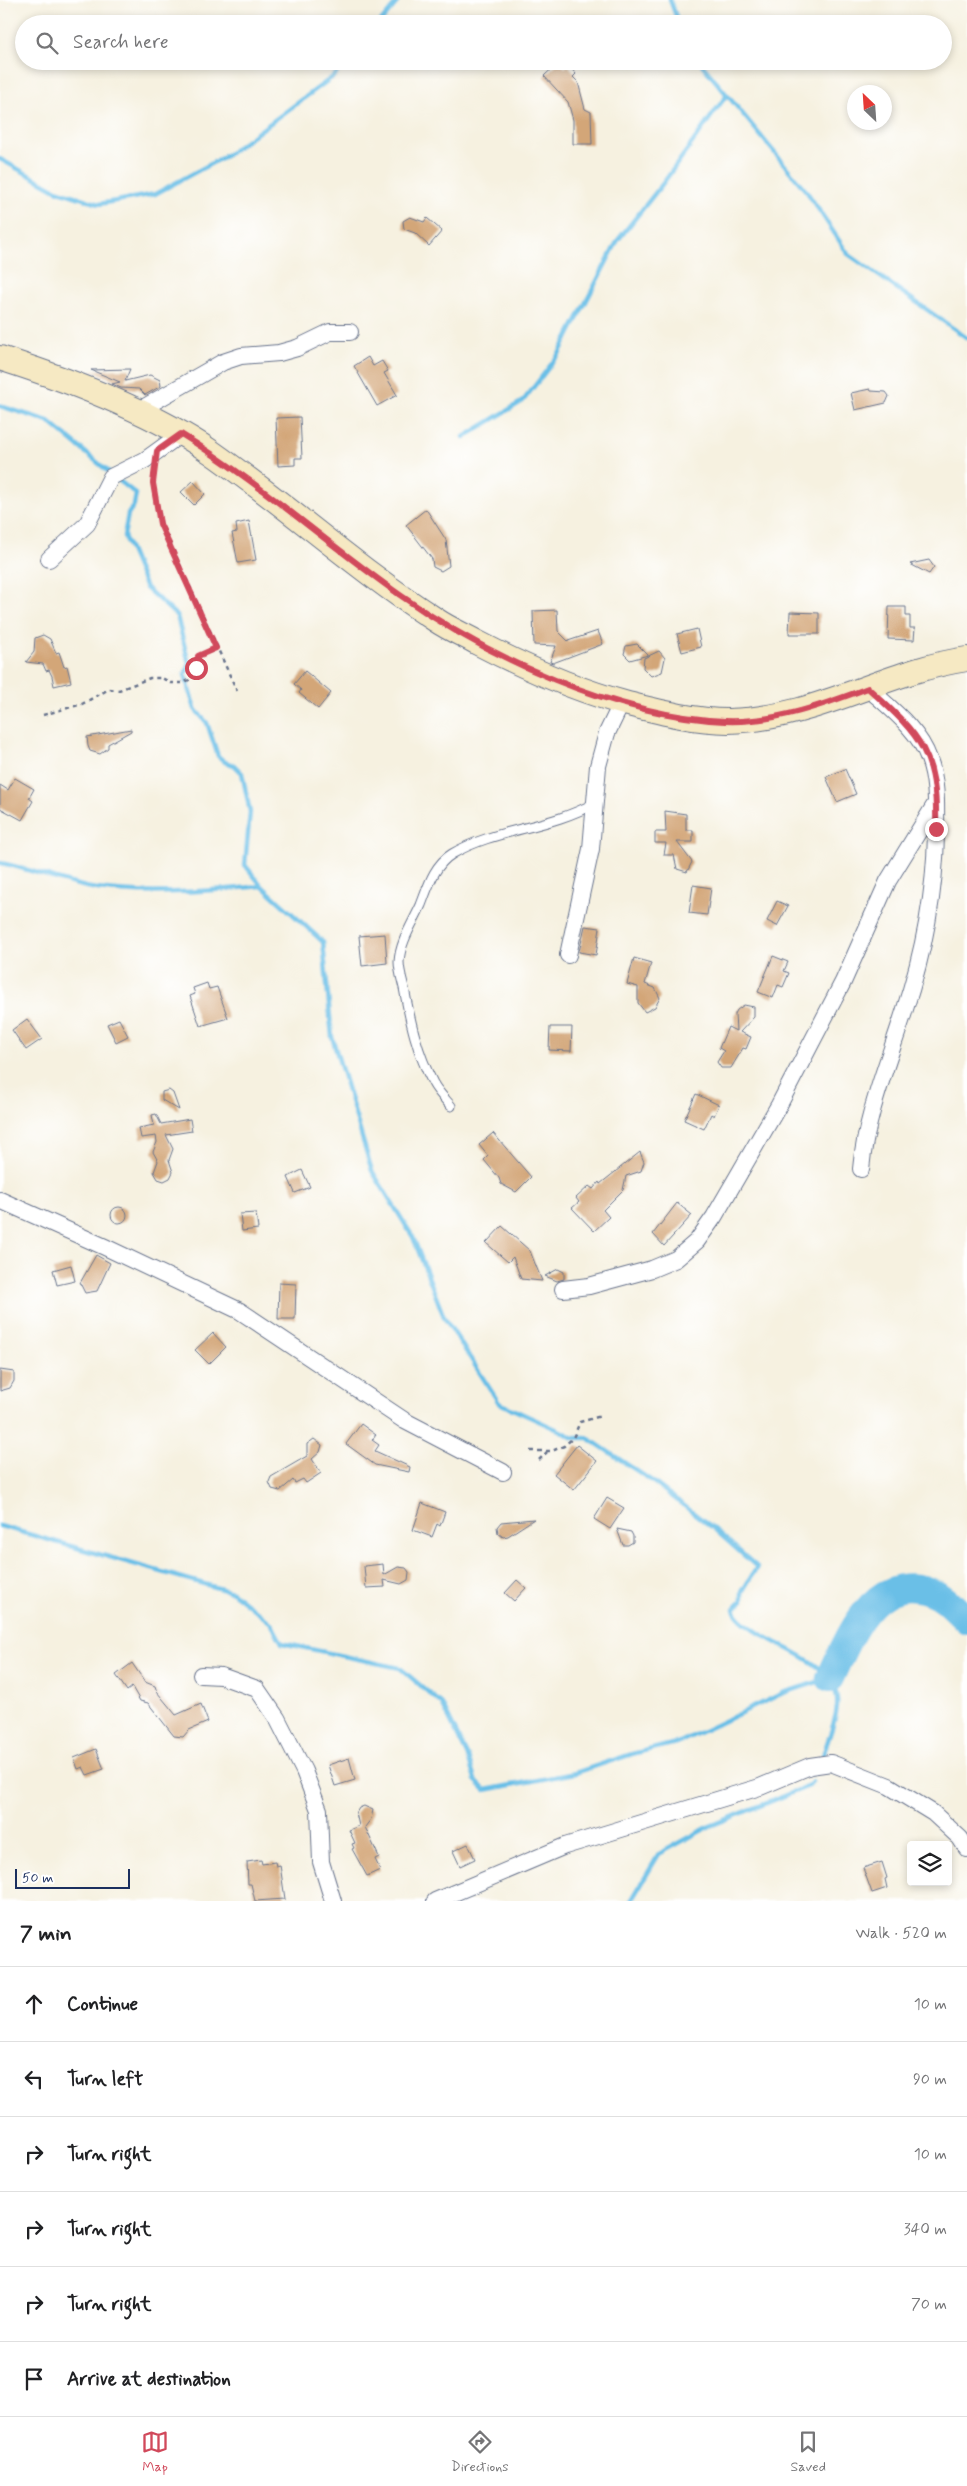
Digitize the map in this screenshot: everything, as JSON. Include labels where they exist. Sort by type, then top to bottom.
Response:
[{"type":"street","points":[[136,412],[223,362],[241,356],[279,353],[297,348],[330,332],[350,332]]},
{"type":"street","points":[[0,358],[40,371],[136,412],[181,434],[210,452],[354,562],[438,622],[509,659],[590,694],[662,713],[726,721],[783,716],[915,671],[967,659]]},
{"type":"street","points":[[49,559],[86,524],[111,477],[157,451],[181,434]]},
{"type":"street","points":[[861,1169],[867,1130],[906,1009],[932,901],[936,803],[929,759],[922,746],[905,721],[868,688]]},
{"type":"street","points":[[568,955],[591,849],[598,766],[607,733],[622,702]]},
{"type":"street","points":[[563,1289],[589,1286],[652,1268],[676,1259],[697,1241],[714,1217],[778,1105],[843,982],[888,881],[936,803]]},
{"type":"street","points":[[0,1200],[240,1311],[405,1421],[503,1472]]},
{"type":"street","points":[[201,1675],[221,1676],[257,1689],[277,1718],[304,1771],[319,1810],[321,1862],[333,1901]]},
{"type":"street","points":[[435,1901],[565,1846],[760,1787],[810,1766],[831,1763],[889,1786],[933,1813],[960,1838],[967,1848]]},
{"type":"lane","points":[[452,1106],[433,1084],[420,1055],[409,1014],[399,962],[405,940],[431,879],[441,864],[452,855],[495,836],[562,819],[595,802]]},
{"type":"path","points":[[157,451],[153,483],[160,524],[237,692]]},
{"type":"path","points":[[43,715],[82,704],[109,689],[119,690],[150,678],[162,678],[171,683],[182,683],[189,680],[198,656],[216,648]]},
{"type":"path","points":[[530,1451],[548,1451],[564,1446],[573,1438],[580,1422],[601,1416]]},
{"type":"path","points":[[539,1460],[548,1451]]},
{"type":"building","points":[[550,70],[572,70],[576,74],[573,77],[578,82],[585,109],[591,112],[592,144],[573,144],[573,120],[568,102],[544,76]]},
{"type":"building","points":[[410,217],[424,222],[427,218],[442,231],[429,246],[415,233],[404,229],[403,221]]},
{"type":"building","points":[[368,357],[373,366],[382,361],[388,371],[384,373],[397,395],[377,406],[354,366]]},
{"type":"building","points":[[130,369],[125,381],[150,375],[160,380],[161,386],[145,395],[139,389],[121,388],[112,384],[120,382],[91,370]]},
{"type":"building","points":[[870,389],[871,391],[886,392],[889,396],[886,403],[855,410],[851,393]]},
{"type":"building","points":[[300,417],[302,458],[295,458],[295,465],[278,466],[276,418]]},
{"type":"building","points":[[193,481],[205,494],[194,505],[181,492]]},
{"type":"building","points":[[426,509],[446,540],[449,566],[441,571],[433,567],[432,559],[406,525]]},
{"type":"building","points":[[249,521],[256,560],[238,563],[232,533],[237,532],[236,524]]},
{"type":"building","points":[[929,560],[934,567],[929,574],[910,564]]},
{"type":"building","points":[[889,607],[906,607],[906,616],[910,616],[910,628],[915,628],[914,640],[888,639]]},
{"type":"building","points":[[557,610],[558,631],[568,641],[598,631],[603,644],[553,663],[550,662],[556,646],[534,645],[533,611]]},
{"type":"building","points":[[790,612],[819,613],[819,634],[789,634]]},
{"type":"building","points":[[697,629],[701,647],[682,652],[677,634]]},
{"type":"building","points":[[43,635],[50,639],[56,653],[59,652],[64,667],[67,666],[71,682],[54,686],[49,670],[46,671],[43,664],[26,662],[34,652],[35,638]]},
{"type":"building","points":[[637,644],[648,655],[630,660],[624,654],[626,646]]},
{"type":"building","points":[[659,651],[665,658],[662,672],[651,676],[643,668],[644,658]]},
{"type":"building","points":[[305,671],[331,693],[318,709],[299,693],[301,690],[294,684]]},
{"type":"building","points":[[131,729],[131,731],[108,744],[108,748],[100,754],[90,751],[87,737]]},
{"type":"building","points":[[845,769],[856,794],[837,802],[826,777]]},
{"type":"building","points":[[15,778],[34,789],[29,798],[33,801],[22,820],[0,808],[0,785],[8,790]]},
{"type":"building","points":[[665,811],[686,814],[686,830],[693,830],[693,842],[677,842],[692,862],[687,872],[677,869],[674,855],[664,855],[666,843],[655,843],[655,832],[666,832]]},
{"type":"building","points":[[693,885],[711,888],[707,915],[689,913]]},
{"type":"building","points":[[777,901],[788,906],[777,926],[767,921]]},
{"type":"building","points":[[585,926],[600,928],[596,955],[579,952]]},
{"type":"building","points":[[385,934],[387,963],[362,966],[359,936]]},
{"type":"building","points":[[773,956],[788,962],[784,971],[789,973],[783,987],[778,985],[773,998],[758,992]]},
{"type":"building","points":[[634,958],[651,963],[645,984],[655,988],[660,998],[655,1007],[645,1012],[638,1003],[638,987],[627,984]]},
{"type":"building","points":[[207,983],[209,989],[217,987],[228,1018],[200,1026],[190,996],[195,994],[193,988]]},
{"type":"building","points":[[744,1005],[754,1007],[754,1017],[740,1032],[751,1037],[746,1049],[743,1048],[731,1068],[721,1068],[717,1062],[724,1051],[719,1048],[728,1027],[736,1031],[735,1014]]},
{"type":"building","points":[[27,1019],[42,1039],[26,1050],[12,1030]]},
{"type":"building","points":[[119,1019],[128,1036],[116,1042],[107,1024]]},
{"type":"building","points":[[550,1027],[572,1027],[571,1051],[549,1050]]},
{"type":"building","points":[[169,1090],[173,1093],[179,1110],[162,1100],[162,1092]]},
{"type":"building","points":[[696,1094],[719,1105],[714,1116],[711,1114],[704,1129],[684,1120]]},
{"type":"building","points":[[156,1114],[161,1124],[190,1119],[192,1131],[166,1135],[173,1149],[169,1160],[173,1172],[170,1178],[164,1181],[158,1179],[154,1172],[158,1161],[153,1152],[157,1142],[156,1136],[141,1138],[139,1128],[154,1125],[152,1115]]},
{"type":"building","points":[[493,1133],[531,1177],[516,1192],[501,1184],[499,1178],[484,1160],[488,1156],[479,1145]]},
{"type":"building","points":[[640,1152],[644,1162],[641,1171],[626,1176],[623,1190],[603,1210],[609,1217],[594,1231],[572,1208],[579,1202],[576,1198],[589,1186],[593,1189],[599,1182],[600,1184]]},
{"type":"building","points":[[302,1170],[310,1187],[295,1193],[288,1177]]},
{"type":"building","points":[[677,1203],[692,1215],[664,1246],[653,1234]]},
{"type":"building","points":[[119,1207],[125,1209],[127,1215],[125,1221],[119,1223],[113,1221],[111,1215],[113,1209]]},
{"type":"building","points":[[256,1213],[258,1229],[242,1231],[240,1214]]},
{"type":"building","points":[[502,1226],[530,1251],[542,1281],[521,1279],[513,1257],[508,1262],[486,1243]]},
{"type":"building","points":[[96,1255],[110,1263],[97,1291],[85,1293],[80,1283]]},
{"type":"building","points":[[71,1265],[75,1281],[57,1285],[53,1270]]},
{"type":"building","points":[[558,1269],[564,1272],[564,1279],[557,1281],[545,1276]]},
{"type":"building","points":[[279,1283],[296,1284],[295,1319],[278,1319]]},
{"type":"building","points":[[213,1333],[226,1347],[209,1364],[195,1350]]},
{"type":"building","points":[[0,1370],[14,1372],[14,1381],[10,1388],[0,1391]]},
{"type":"building","points":[[361,1424],[376,1435],[372,1440],[379,1445],[375,1451],[410,1467],[409,1472],[375,1465],[346,1444]]},
{"type":"building","points":[[314,1439],[322,1445],[320,1452],[312,1459],[321,1473],[306,1483],[303,1479],[295,1483],[293,1480],[280,1491],[272,1489],[269,1482],[271,1477],[307,1456],[307,1444]]},
{"type":"building","points":[[577,1445],[597,1461],[574,1490],[554,1474]]},
{"type":"building","points":[[607,1498],[624,1508],[610,1529],[594,1519]]},
{"type":"building","points":[[422,1503],[445,1512],[440,1526],[437,1524],[432,1537],[413,1530]]},
{"type":"building","points":[[534,1519],[508,1536],[503,1537],[498,1533],[497,1527],[501,1522]]},
{"type":"building","points":[[617,1529],[631,1532],[633,1542],[623,1545]]},
{"type":"building","points":[[383,1564],[384,1575],[398,1567],[406,1568],[409,1572],[408,1580],[401,1584],[384,1580],[385,1587],[366,1588],[364,1566]]},
{"type":"building","points":[[517,1580],[526,1588],[514,1601],[505,1593]]},
{"type":"building","points":[[132,1663],[145,1682],[155,1686],[157,1692],[176,1715],[201,1704],[208,1722],[189,1730],[183,1737],[174,1736],[148,1703],[140,1701],[132,1687],[127,1691],[116,1675]]},
{"type":"building","points":[[96,1749],[104,1769],[87,1775],[83,1767],[78,1769],[74,1758]]},
{"type":"building","points":[[349,1758],[355,1780],[335,1786],[328,1765]]},
{"type":"building","points":[[364,1806],[373,1810],[371,1819],[365,1827],[379,1857],[375,1859],[380,1870],[367,1876],[352,1849],[354,1848],[352,1844],[355,1843],[349,1830],[359,1826],[356,1813],[359,1808]]},
{"type":"building","points":[[468,1844],[475,1859],[460,1866],[453,1851]]},
{"type":"building","points":[[261,1860],[262,1864],[275,1862],[276,1866],[280,1865],[285,1899],[255,1901],[251,1884],[248,1884],[247,1862]]},
{"type":"building","points":[[882,1862],[887,1878],[885,1879],[887,1888],[872,1893],[863,1868]]},
{"type":"waterway","points":[[386,15],[399,0]]},
{"type":"waterway","points":[[670,0],[676,15]]},
{"type":"waterway","points":[[0,159],[56,190],[99,204],[155,194],[227,155],[334,76],[339,70]]},
{"type":"waterway","points":[[706,70],[807,192],[848,254],[967,338]]},
{"type":"waterway","points":[[464,437],[523,401],[559,354],[618,240],[664,182],[726,96]]},
{"type":"waterway","points":[[0,406],[48,421],[110,473]]},
{"type":"waterway","points":[[117,479],[136,494],[134,505],[128,514],[124,536],[146,588],[177,616],[189,664],[185,675],[195,709],[207,723],[218,756],[225,762],[234,765],[242,773],[250,812],[245,865],[262,886],[323,942],[332,1037],[372,1171],[413,1237],[444,1317],[499,1403],[573,1438],[588,1438],[652,1481],[713,1528],[757,1567],[742,1592],[742,1601],[734,1609],[735,1612],[740,1618],[767,1638],[808,1660],[830,1679],[836,1692],[837,1707],[823,1755]]},
{"type":"waterway","points":[[0,863],[84,887],[118,891],[180,892],[262,886]]},
{"type":"waterway","points":[[0,1526],[232,1592],[271,1623],[282,1643],[400,1668],[442,1704],[468,1757],[475,1780],[485,1790],[575,1773],[632,1754],[680,1742],[783,1693],[830,1678]]},
{"type":"waterway","points":[[830,1678],[857,1624],[869,1608],[882,1596],[898,1589],[917,1588],[938,1595],[950,1603],[967,1620]]},
{"type":"waterway","points":[[631,1901],[659,1854],[710,1826],[809,1786],[812,1782]]},
{"type":"route","points":[[196,668],[198,656],[216,648],[160,524],[153,483],[157,451],[181,434],[210,452],[399,595],[438,622],[509,659],[590,694],[662,713],[726,721],[783,716],[846,697],[868,688],[905,721],[929,759],[934,782],[936,829]]}]
